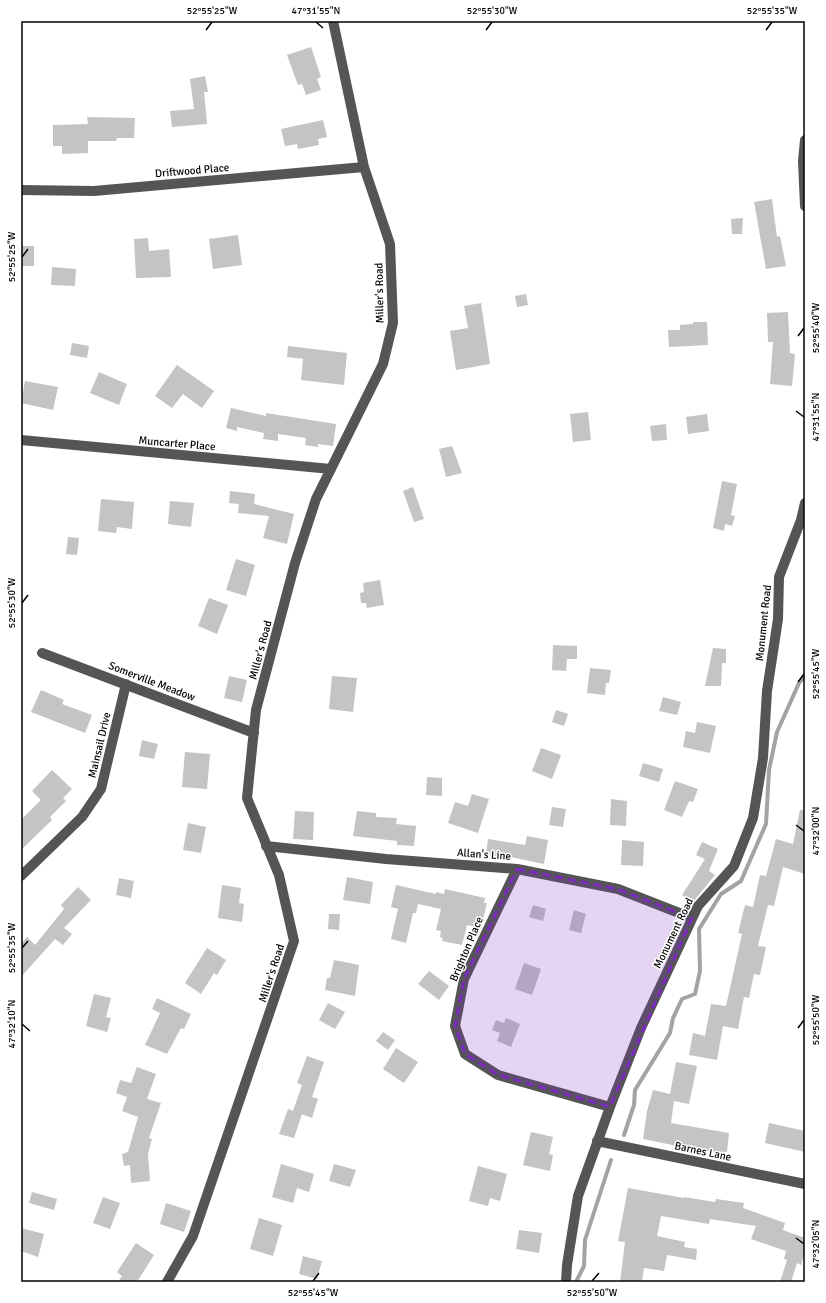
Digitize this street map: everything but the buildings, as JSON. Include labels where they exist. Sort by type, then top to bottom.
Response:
[{"type":"street","name":"Miller's Road","points":[[167,1282],[194,1236],[294,941],[279,875],[247,798],[256,710],[295,563],[316,499],[383,364],[393,323],[390,244],[364,167],[333,21]]},
{"type":"street","points":[[805,140],[803,162],[805,206]]},
{"type":"street","name":"Driftwood Place","points":[[21,190],[94,191],[364,167]]},
{"type":"street","name":"Muncarter Place","points":[[21,440],[331,469]]},
{"type":"street","name":"Monument Road","points":[[566,1282],[567,1265],[578,1196],[597,1141],[641,1028],[698,906],[734,866],[753,818],[764,758],[767,691],[778,618],[779,577],[801,520],[805,503]]},
{"type":"street","name":"Somerville Meadow","points":[[42,653],[254,733]]},
{"type":"street","name":"Mainsail Drive","points":[[21,876],[82,816],[101,789],[126,684]]},
{"type":"street","name":"Allan's Line","points":[[266,846],[386,859],[517,869],[618,888],[692,918]]},
{"type":"street","name":"Brighton Place","points":[[517,869],[464,979],[455,1026],[465,1054],[498,1075],[610,1107]]},
{"type":"street","name":"Barnes Lane","points":[[597,1141],[805,1184]]},
{"type":"highlighted area","points":[[517,869],[618,889],[692,918],[610,1107],[498,1075],[465,1054],[455,1026],[464,979]]},
{"type":"waterway","points":[[624,1135],[634,1105],[635,1090],[670,1033],[673,1018],[682,999],[695,994],[700,971],[699,929],[721,894],[741,881],[766,824],[769,770],[777,732],[799,683],[805,676]]},
{"type":"waterway","points":[[576,1282],[584,1266],[585,1240],[611,1160]]}]
